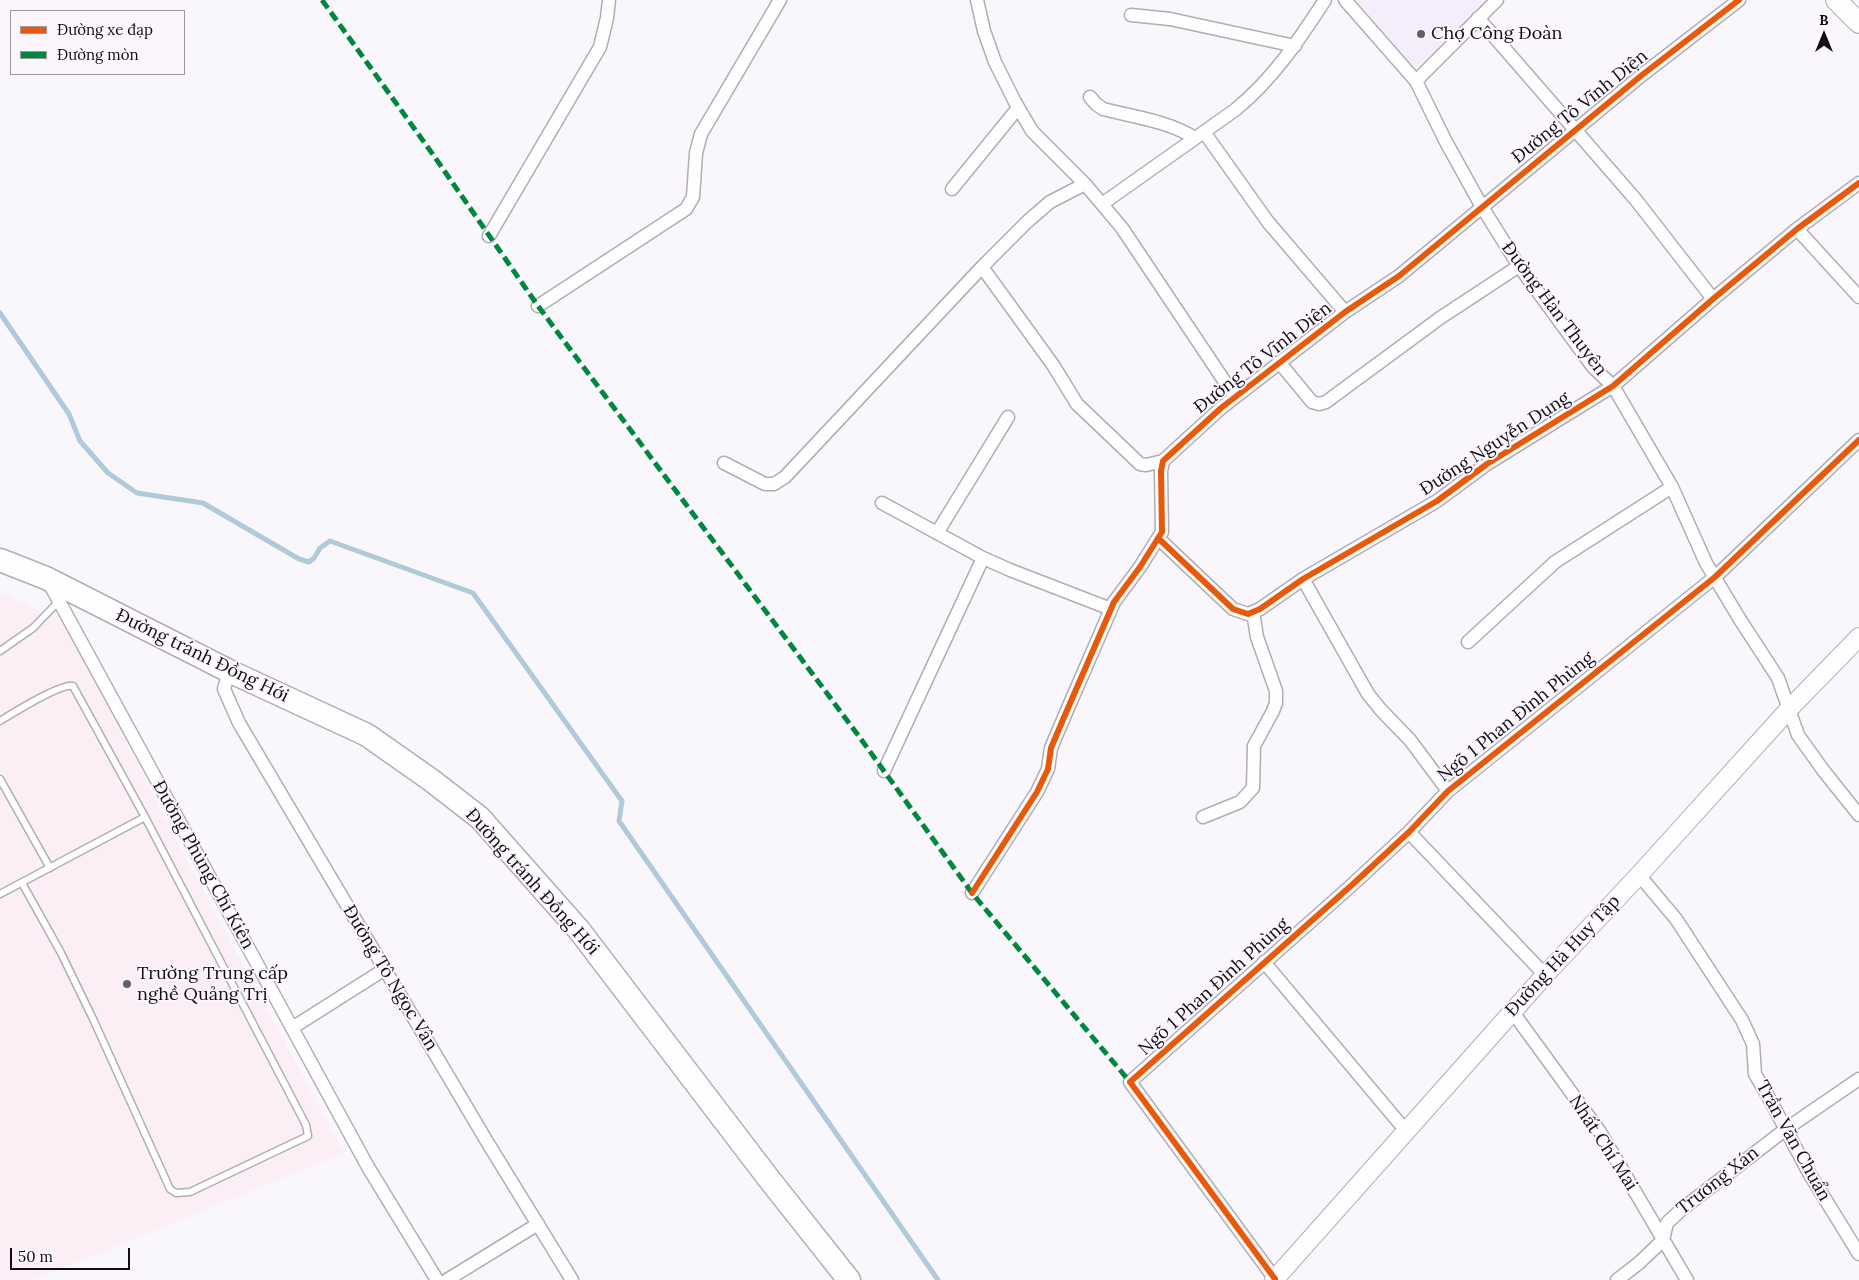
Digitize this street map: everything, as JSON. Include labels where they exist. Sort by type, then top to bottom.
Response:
[{"type":"highway","name":"Đường tránh Đồng Hới","points":[[0,560],[46,578],[229,671],[367,735],[431,780],[480,818],[579,930],[848,1280]]},
{"type":"main road","points":[[1836,0],[1859,23]]},
{"type":"main road","name":"Đường Hà Huy Tập","points":[[1274,1279],[1512,1011],[1790,708],[1857,645]]},
{"type":"street","points":[[489,236],[600,47],[609,0]]},
{"type":"street","points":[[538,306],[686,209],[693,197],[696,154],[702,134],[780,0]]},
{"type":"street","points":[[977,0],[984,31],[995,62],[1032,131],[1085,184],[1122,228],[1236,397]]},
{"type":"street","points":[[1102,204],[1200,135],[1254,94],[1295,46],[1325,0]]},
{"type":"street","name":"Đường Hàn Thuyên","points":[[1345,0],[1416,81],[1444,140],[1482,207],[1519,266],[1592,366],[1613,386],[1672,487],[1706,563],[1778,678],[1798,735],[1859,815]]},
{"type":"street","points":[[1416,81],[1497,0]]},
{"type":"street","name":"Đường Tô Vĩnh Diện","points":[[1163,461],[1279,362],[1345,312],[1400,276],[1575,129],[1739,0]]},
{"type":"street","points":[[1132,15],[1170,19],[1295,46]]},
{"type":"street","points":[[1478,18],[1652,220],[1712,299]]},
{"type":"street","points":[[1090,97],[1103,109],[1200,135],[1268,222],[1345,312]]},
{"type":"street","points":[[952,189],[1018,108]]},
{"type":"street","name":"Đường Nguyễn Dụng","points":[[1253,612],[1260,610],[1303,579],[1437,501],[1487,464],[1613,386],[1712,299],[1797,229],[1859,183]]},
{"type":"street","points":[[724,463],[765,484],[774,484],[785,477],[982,267],[1050,202],[1085,184]]},
{"type":"street","points":[[1797,229],[1859,297]]},
{"type":"street","points":[[1279,362],[1312,402],[1319,404],[1326,402],[1440,318],[1519,266]]},
{"type":"street","points":[[972,893],[1037,792],[1048,769],[1051,748],[1111,609],[1162,532],[1161,471],[1163,461],[1146,465],[1140,464],[1077,404],[1053,366],[982,267]]},
{"type":"street","points":[[937,534],[1008,417]]},
{"type":"street","name":"Ngõ 1 Phan Đình Phùng","points":[[1274,1279],[1130,1082],[1353,884],[1409,832],[1448,791],[1715,577],[1859,440]]},
{"type":"street","points":[[1468,642],[1555,562],[1672,487]]},
{"type":"street","points":[[882,503],[983,558],[1111,609]]},
{"type":"street","points":[[1158,538],[1233,609],[1248,614],[1253,612],[1257,636],[1276,691],[1276,703],[1273,712],[1254,746],[1253,788],[1240,802],[1204,817]]},
{"type":"street","points":[[884,771],[983,558]]},
{"type":"street","name":"Đường Phùng Chí Kiên","points":[[46,578],[368,1167],[437,1280]]},
{"type":"street","points":[[1303,579],[1368,694],[1410,740],[1448,791]]},
{"type":"street","name":"Đường Tô Ngọc Vân","points":[[229,671],[224,689],[239,723],[572,1280]]},
{"type":"street","points":[[1409,832],[1545,975]]},
{"type":"street","name":"Trần Văn Chuẩn","points":[[1638,875],[1676,919],[1742,1020],[1753,1044],[1755,1074],[1809,1173],[1859,1254]]},
{"type":"street","points":[[1264,962],[1406,1132]]},
{"type":"street","points":[[292,1028],[385,969]]},
{"type":"street","name":"Nhất Chí Mai","points":[[1512,1011],[1600,1132],[1687,1280]]},
{"type":"street","name":"Trương Xán","points":[[1617,1280],[1639,1263],[1663,1240],[1667,1223],[1682,1208],[1786,1128],[1859,1079]]},
{"type":"street","points":[[448,1280],[538,1224]]},
{"type":"lane","points":[[0,651],[33,628],[59,601]]},
{"type":"lane","points":[[0,721],[57,690],[69,685],[73,686],[145,817],[302,1116],[308,1136],[190,1192],[176,1193],[170,1189],[57,944],[22,883]]},
{"type":"lane","points":[[0,779],[50,868]]},
{"type":"lane","points":[[0,894],[145,817]]},
{"type":"shaded area","name":"Chợ Công Đoàn","points":[[1356,0],[1498,0],[1416,68]]},
{"type":"shaded area","name":"Trường Trung cấp nghề Quảng Trị","points":[[0,592],[68,625],[163,815],[344,1153],[34,1280],[0,1280]]},
{"type":"waterway","points":[[0,313],[69,414],[80,441],[108,473],[137,493],[203,503],[299,559],[309,562],[320,548],[330,541],[473,593],[622,801],[619,821],[938,1280]]},
{"type":"marked path","points":[[322,0],[434,156],[538,306],[858,735],[972,893],[1130,1082]]},
{"type":"cycle path","points":[[972,893],[1037,792],[1048,769],[1051,748],[1114,602],[1140,567],[1162,532],[1161,471],[1163,461],[1221,408],[1345,312],[1399,276],[1642,75],[1739,0]]},
{"type":"cycle path","points":[[1158,538],[1233,609],[1248,614],[1260,609],[1303,579],[1437,501],[1487,464],[1613,386],[1797,229],[1859,183]]},
{"type":"cycle path","points":[[1275,1279],[1130,1082],[1353,884],[1409,832],[1448,791],[1715,577],[1859,440]]},
{"type":"place","name":"Chợ Công Đoàn","points":[[1421,34]]},
{"type":"place","name":"Trường Trung cấp nghề Quảng Trị","points":[[127,984]]}]
